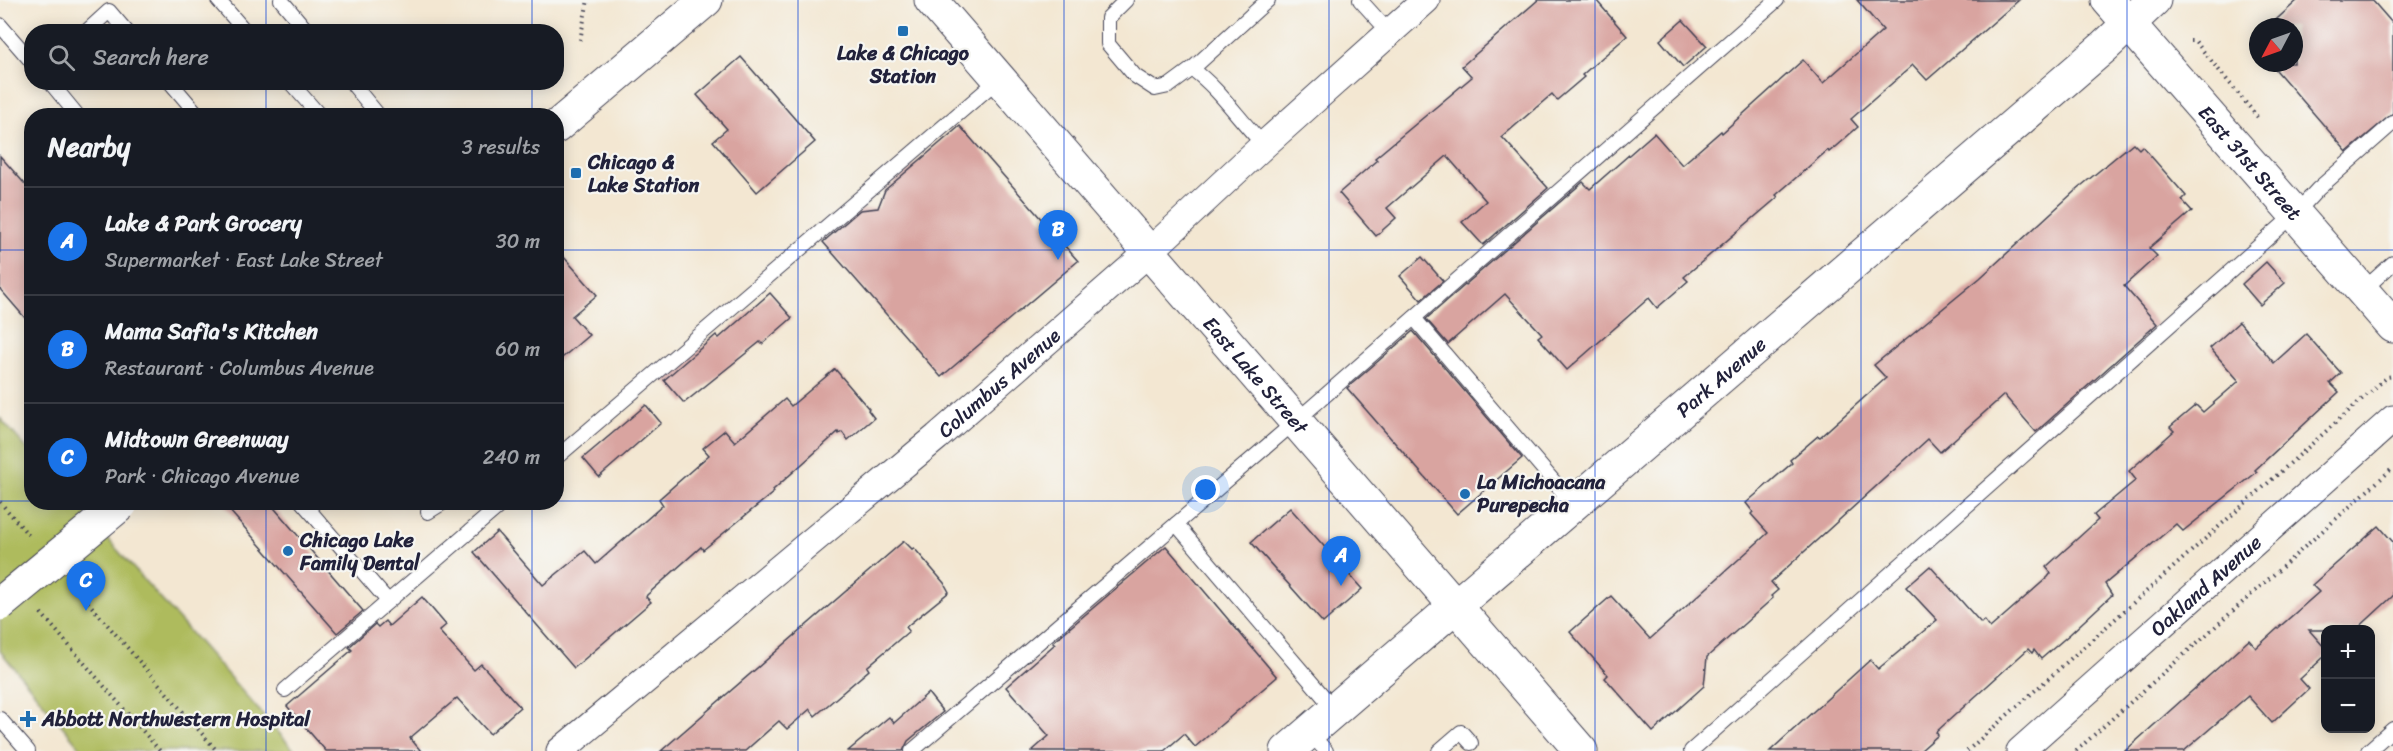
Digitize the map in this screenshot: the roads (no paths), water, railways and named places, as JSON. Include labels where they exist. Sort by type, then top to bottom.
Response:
[{"type":"street","points":[[564,120],[706,0]]},
{"type":"street","name":"East Lake Street","points":[[931,0],[1581,751]]},
{"type":"street","name":"Columbus Avenue","points":[[560,751],[937,437],[1148,253],[1426,0]]},
{"type":"street","name":"Park Avenue","points":[[1308,745],[1335,710],[2104,47],[2118,11],[2154,0]]},
{"type":"street","name":"East 31st Street","points":[[2118,11],[2393,326]]},
{"type":"street","name":"Oakland Avenue","points":[[2020,751],[2393,419]]},
{"type":"street","points":[[0,604],[114,510]]},
{"type":"lane","points":[[218,0],[239,24]]},
{"type":"lane","points":[[281,0],[301,24]]},
{"type":"lane","points":[[1126,0],[1108,18],[1108,45],[1136,76],[1155,89],[1169,86],[1192,69],[1268,0]]},
{"type":"lane","points":[[1360,0],[1389,32]]},
{"type":"lane","points":[[912,751],[1296,421],[1777,0]]},
{"type":"lane","points":[[95,24],[109,11],[120,24]]},
{"type":"lane","points":[[0,25],[24,53]]},
{"type":"lane","points":[[1192,69],[1205,78],[1264,145]]},
{"type":"lane","points":[[564,451],[999,79]]},
{"type":"lane","points":[[57,90],[71,108]]},
{"type":"lane","points":[[177,90],[192,108]]},
{"type":"lane","points":[[298,90],[313,108]]},
{"type":"lane","points":[[358,90],[372,108]]},
{"type":"lane","points":[[1691,751],[2296,213],[2318,189],[2393,123]]},
{"type":"lane","points":[[2362,291],[2393,263]]},
{"type":"lane","points":[[1414,318],[1573,504]]},
{"type":"lane","points":[[309,510],[388,602]]},
{"type":"lane","points":[[285,690],[495,510]]},
{"type":"lane","points":[[1176,524],[1335,710]]},
{"type":"lane","points":[[0,719],[28,751]]},
{"type":"lane","points":[[2368,751],[2393,729]]},
{"type":"lane","points":[[1439,751],[1461,732],[1471,743]]},
{"type":"place","name":"Lake & Chicago Station","points":[[903,31]]},
{"type":"place","name":"Chicago & Lake Station","points":[[576,173]]},
{"type":"place","name":"Mama Safia's Kitchen","points":[[1058,260]]},
{"type":"place","name":"La Michoacana Purepecha","points":[[1465,494]]},
{"type":"place","name":"Chicago Lake Family Dental","points":[[288,551]]},
{"type":"place","name":"Lake & Park Grocery","points":[[1341,586]]},
{"type":"place","name":"Midtown Greenway","points":[[86,611]]},
{"type":"place","name":"Abbott Northwestern Hospital","points":[[28,719]]}]
